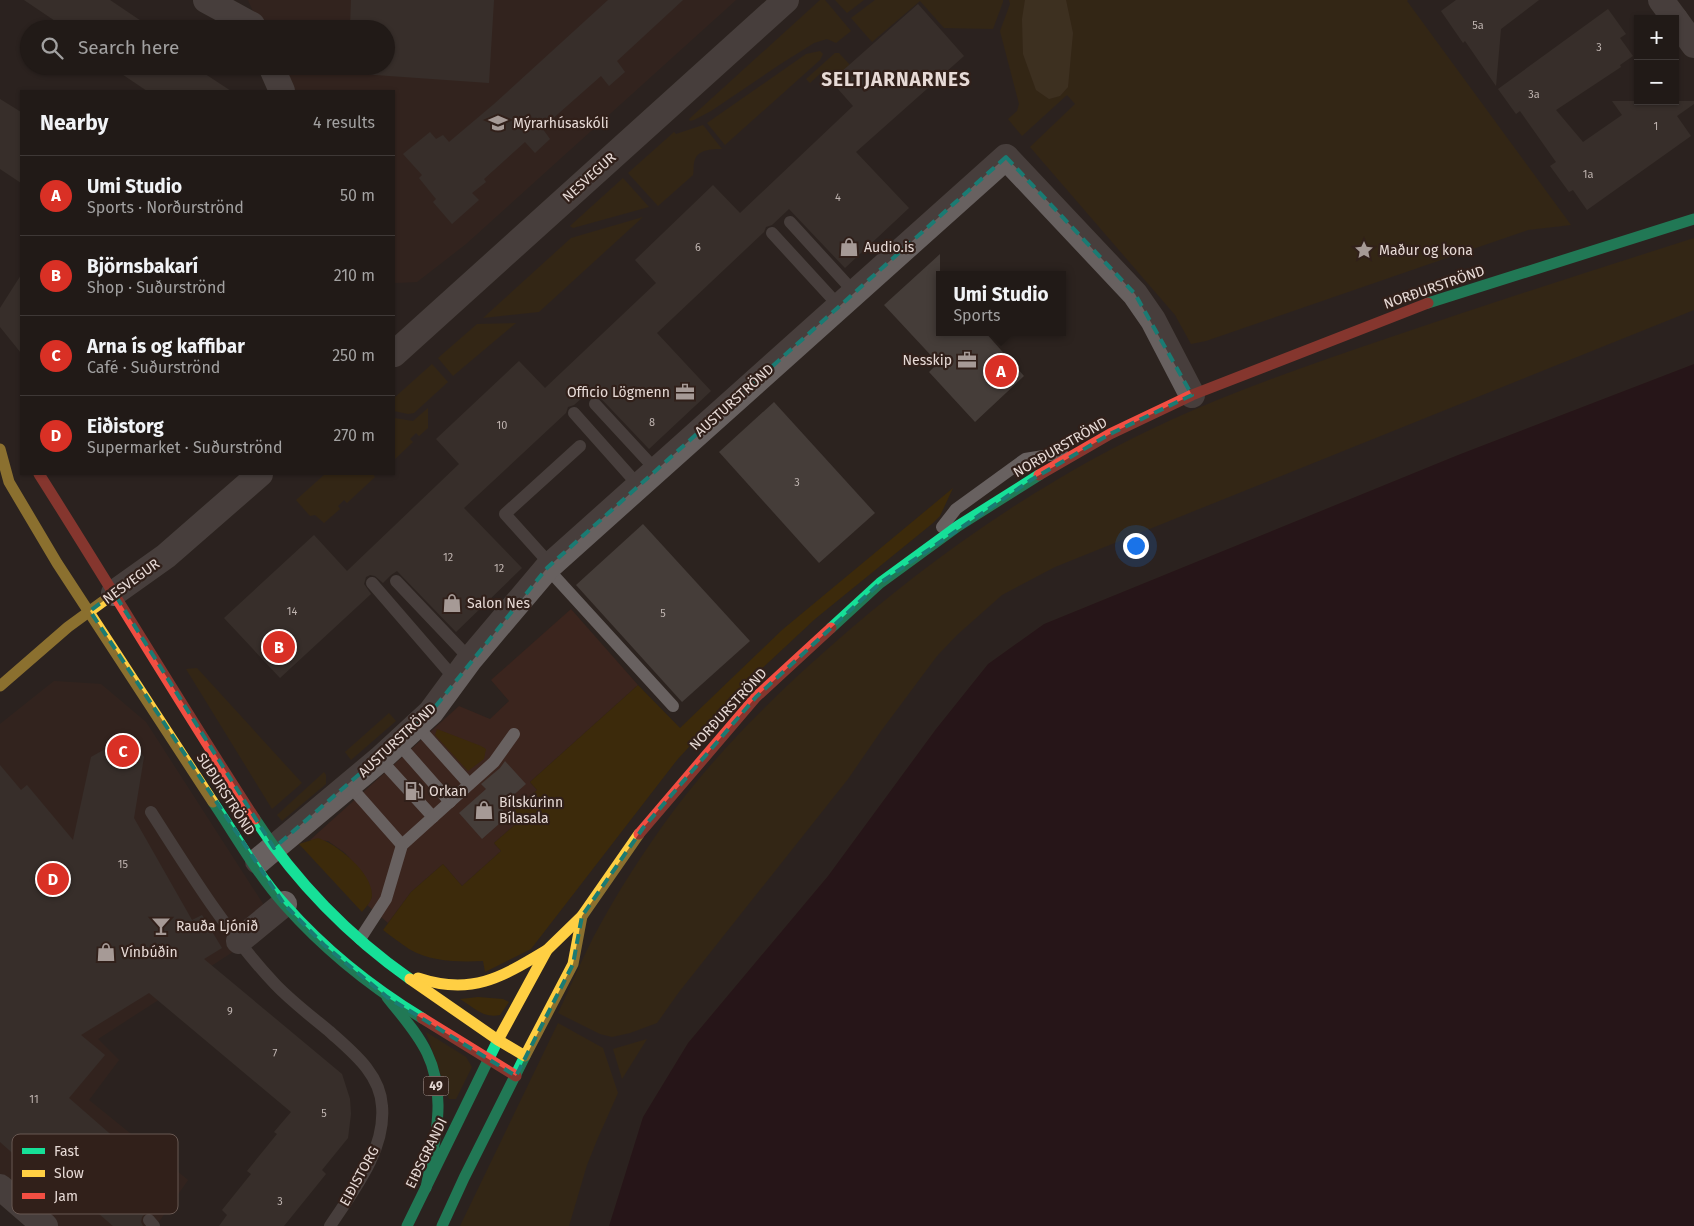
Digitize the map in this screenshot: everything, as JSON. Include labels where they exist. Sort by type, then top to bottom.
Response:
[{"type":"street","points":[[206,0],[241,20]]},
{"type":"street","points":[[241,0],[250,20]]},
{"type":"street","name":"NESVEGUR","points":[[395,348],[786,0]]},
{"type":"street","points":[[1661,0],[1672,15]]},
{"type":"street","points":[[1679,24],[1694,45]]},
{"type":"street","points":[[275,75],[282,90]]},
{"type":"street","name":"AUSTURSTRÖND","points":[[264,856],[349,785],[431,712],[462,669],[549,566],[1006,157],[1135,294],[1153,320],[1192,395]]},
{"type":"street","name":"NORÐURSTRÖND","points":[[498,1040],[547,950],[582,916],[643,828],[756,697],[880,583],[958,526],[1031,480],[1110,434],[1192,395],[1413,308],[1694,219]]},
{"type":"street","points":[[0,438],[14,449]]},
{"type":"street","name":"SUÐURSTRÖND","points":[[0,449],[10,482],[57,563],[264,856],[318,900],[381,959],[498,1040],[525,1056]]},
{"type":"street","name":"SUÐURSTRÖND","points":[[40,475],[206,743],[264,856],[284,904],[324,945],[387,997],[516,1076]]},
{"type":"street","name":"NESVEGUR","points":[[0,686],[68,627],[166,556],[259,475]]},
{"type":"street","points":[[239,941],[284,904]]},
{"type":"street","name":"NORÐURSTRÖND","points":[[525,1056],[572,964],[582,916]]},
{"type":"street","points":[[408,976],[434,984],[463,986],[494,978],[547,950]]},
{"type":"street","name":"49","points":[[387,997],[413,1030],[428,1054],[435,1076],[438,1102],[437,1128],[426,1188]]},
{"type":"street","name":"EIÐSGRANDI","points":[[407,1226],[498,1040]]},
{"type":"street","points":[[442,1226],[525,1056]]},
{"type":"street","points":[[0,1187],[12,1197]]},
{"type":"street","points":[[31,1214],[45,1226]]},
{"type":"lane","points":[[790,222],[846,299]]},
{"type":"lane","points":[[772,233],[846,299]]},
{"type":"lane","points":[[595,404],[647,478]]},
{"type":"lane","points":[[574,413],[647,478]]},
{"type":"lane","points":[[580,446],[505,514],[673,706]]},
{"type":"lane","points":[[923,552],[956,508],[1025,459],[1082,450]]},
{"type":"lane","points":[[396,581],[462,669]]},
{"type":"lane","points":[[372,583],[462,669]]},
{"type":"lane","points":[[360,939],[386,899],[402,844],[494,762],[514,734]]},
{"type":"lane","points":[[398,742],[472,782]]},
{"type":"lane","points":[[398,742],[450,802]]},
{"type":"lane","points":[[398,742],[433,817]]},
{"type":"lane","points":[[349,785],[402,844]]},
{"type":"lane","name":"EIÐISTORG","points":[[150,812],[206,897],[239,941],[275,984],[355,1055],[376,1082],[382,1106],[382,1124],[377,1144],[362,1176],[330,1226]]},
{"type":"highlighted area","points":[[1006,157],[1135,294],[1192,395],[1110,434],[1031,480],[880,583],[756,697],[643,828],[582,916],[573,964],[516,1076],[387,997],[324,945],[284,904],[90,611],[114,593],[274,848],[431,712],[547,568]]},
{"type":"shaded area","name":"Mýrarhúsaskóli","points":[[248,0],[736,0],[466,244],[417,282],[395,283],[395,90],[289,90],[282,75],[395,75],[395,20],[257,20]]},
{"type":"shaded area","points":[[820,0],[825,0],[851,31],[836,43],[827,39],[814,43],[711,111],[690,121],[689,119]]},
{"type":"shaded area","points":[[835,0],[864,0],[847,13]]},
{"type":"shaded area","points":[[875,0],[1003,0],[1003,2],[993,29],[944,28],[920,1],[872,42],[851,18]]},
{"type":"shaded area","points":[[1009,0],[1408,0],[1571,225],[1528,230],[1206,341],[1191,344],[1175,315],[1030,147],[1075,104],[1067,95],[1022,136],[1008,119],[1017,111],[1019,104],[1000,31],[1010,4]]},
{"type":"shaded area","points":[[1025,0],[1066,0],[1073,33],[1068,87],[1060,96],[1049,99],[1036,90],[1023,54],[1022,19]]},
{"type":"shaded area","points":[[820,51],[823,54],[820,60],[725,145],[707,123],[806,54]]},
{"type":"shaded area","points":[[835,53],[839,53],[850,65],[832,81],[823,71],[810,83],[806,79]]},
{"type":"shaded area","points":[[703,125],[722,149],[701,152],[695,158],[693,175],[658,206],[628,173],[674,132],[676,134]]},
{"type":"shaded area","points":[[623,178],[649,207],[573,228],[570,226]]},
{"type":"shaded area","points":[[643,217],[539,312],[483,318],[571,238]]},
{"type":"shaded area","points":[[1694,238],[1694,310],[1055,567],[1002,595],[957,635],[937,656],[848,779],[679,992],[657,1023],[630,1033],[612,1037],[600,1034],[558,1013],[594,936],[622,887],[664,824],[709,767],[764,708],[823,653],[904,585],[989,523],[1033,494],[1125,442],[1173,419],[1255,385],[1506,298]]},
{"type":"shaded area","points":[[516,323],[453,376],[438,358],[477,324]]},
{"type":"shaded area","points":[[432,364],[448,382],[414,413],[408,414],[395,411],[395,397]]},
{"type":"shaded area","points":[[1694,364],[1694,1226],[609,1226],[643,1117],[688,1043],[828,876],[936,729],[988,664],[1044,624],[1458,455]]},
{"type":"shaded area","points":[[428,408],[428,428],[419,436],[416,433],[410,439],[413,442],[395,459],[395,418],[413,421]]},
{"type":"shaded area","points":[[324,475],[374,475],[375,477],[347,503],[344,500],[338,506],[340,509],[324,523],[315,515],[310,516],[296,500]]},
{"type":"shaded area","points":[[953,488],[940,516],[933,523],[815,619],[753,677],[677,760],[531,949],[485,972],[483,961],[455,961],[426,956],[409,949],[383,930],[411,892],[443,864],[462,886],[501,851],[494,843],[519,821],[512,812],[537,790],[530,782],[638,685],[680,728],[782,630]]},
{"type":"shaded area","points":[[571,609],[638,685],[530,782],[537,790],[512,812],[519,821],[494,843],[501,851],[462,886],[443,864],[411,892],[388,923],[367,905],[372,897],[371,890],[363,873],[345,853],[328,841],[310,840],[459,706],[490,719],[509,701],[491,680]]},
{"type":"shaded area","points":[[197,668],[302,783],[272,809],[186,669]]},
{"type":"shaded area","points":[[54,681],[101,684],[146,722],[276,924],[98,1039],[119,1060],[89,1100],[131,1134],[12,1134],[12,1206],[0,1196],[0,724]]},
{"type":"shaded area","points":[[389,713],[396,721],[351,760],[345,752]]},
{"type":"shaded area","points":[[437,729],[486,749],[484,759],[468,771],[435,735]]},
{"type":"shaded area","points":[[324,772],[326,784],[282,821],[277,815]]},
{"type":"shaded area","points":[[318,838],[335,846],[344,853],[367,878],[372,896],[362,912],[299,844]]},
{"type":"shaded area","points":[[478,997],[503,999],[509,1002],[500,1015],[494,1016],[479,1012],[460,999]]},
{"type":"shaded area","points":[[558,1023],[603,1048],[618,1093],[587,1165],[569,1226],[460,1226]]},
{"type":"shaded area","points":[[426,1032],[466,1057],[472,1067],[456,1099],[449,1099]]},
{"type":"shaded area","points":[[647,1039],[622,1079],[613,1049]]},
{"type":"shaded area","points":[[178,1172],[188,1180],[178,1194]]},
{"type":"shaded area","points":[[22,1214],[164,1214],[156,1226],[36,1226]]},
{"type":"building","points":[[24,0],[110,0],[140,20],[54,20]]},
{"type":"building","points":[[351,0],[494,0],[489,83],[375,75],[395,75],[395,20],[350,20]]},
{"type":"building","points":[[608,0],[683,0],[617,61],[625,72],[609,86],[601,76],[542,128],[550,139],[535,153],[525,142],[484,179],[486,182],[472,193],[479,200],[452,224],[433,202],[436,199],[419,178],[422,175],[403,154],[430,132],[436,139],[443,135],[449,142],[494,104]]},
{"type":"building","points":[[1456,0],[1539,0],[1501,29],[1496,86],[1465,41],[1463,43],[1441,11]]},
{"type":"building","points":[[918,4],[964,56],[856,152],[909,208],[845,268],[789,209],[772,225],[766,227],[764,232],[657,333],[711,391],[649,449],[592,389],[574,405],[568,407],[566,413],[464,508],[522,568],[456,632],[397,571],[383,583],[375,576],[370,575],[366,577],[364,584],[371,594],[280,678],[224,618],[314,535],[347,571],[459,464],[436,439],[519,361],[545,388],[656,283],[635,260],[713,185],[740,213],[853,106],[831,81]]},
{"type":"building","points":[[1608,9],[1626,34],[1620,38],[1633,56],[1620,65],[1621,67],[1556,110],[1583,142],[1622,115],[1612,101],[1634,101],[1634,105],[1679,105],[1679,101],[1694,101],[1694,104],[1677,116],[1691,136],[1587,210],[1573,190],[1569,192],[1550,166],[1556,162],[1520,111],[1516,114],[1498,89]]},
{"type":"building","points":[[123,75],[207,75],[229,90],[146,90]]},
{"type":"building","points":[[0,99],[20,111],[20,182],[0,169]]},
{"type":"building","points":[[940,254],[940,271],[936,271],[936,336],[989,336],[1024,376],[975,422],[929,372],[938,363],[884,305]]},
{"type":"building","points":[[20,277],[20,352],[0,327],[0,308]]},
{"type":"building","points":[[774,402],[875,513],[819,563],[719,452]]},
{"type":"building","points":[[643,524],[750,641],[682,702],[576,585]]},
{"type":"building","points":[[130,735],[144,757],[134,818],[192,920],[202,915],[222,948],[204,959],[342,1074],[350,1099],[351,1114],[348,1138],[322,1170],[326,1174],[284,1226],[219,1226],[227,1215],[222,1210],[251,1174],[247,1171],[277,1134],[274,1132],[291,1112],[149,993],[81,1035],[105,1055],[69,1098],[110,1134],[12,1134],[12,1153],[0,1142],[0,765],[21,790],[27,785],[73,840],[91,757]]},
{"type":"building","points":[[505,761],[526,784],[500,807],[508,816],[482,839],[459,813],[486,789],[481,784],[500,768]]},
{"type":"building","points":[[99,1214],[145,1214],[141,1222],[143,1226],[113,1226]]},
{"type":"traffic: fast","points":[[1428,303],[1694,219]]},
{"type":"traffic: fast","points":[[831,628],[880,583],[958,526],[1039,475]]},
{"type":"traffic: fast","points":[[213,802],[265,881],[300,922],[349,967],[385,994],[422,1018]]},
{"type":"traffic: fast","points":[[255,819],[288,864],[325,906],[366,945],[410,979]]},
{"type":"traffic: fast","points":[[387,997],[423,1045],[433,1069],[437,1086],[437,1120],[426,1188]]},
{"type":"traffic: fast","points":[[407,1226],[498,1040]]},
{"type":"traffic: fast","points":[[442,1226],[525,1056]]},
{"type":"traffic: slow","points":[[0,449],[9,482],[57,563],[213,802]]},
{"type":"traffic: slow","points":[[0,686],[68,627],[105,600]]},
{"type":"traffic: slow","points":[[498,1040],[547,950],[582,916],[639,834]]},
{"type":"traffic: slow","points":[[410,979],[498,1040],[525,1056],[573,964],[582,916]]},
{"type":"traffic: slow","points":[[418,978],[455,985],[486,981],[515,968],[547,950]]},
{"type":"traffic: jam","points":[[1039,475],[1110,434],[1192,395],[1428,303]]},
{"type":"traffic: jam","points":[[40,475],[255,819]]},
{"type":"traffic: jam","points":[[639,834],[756,697],[831,628]]},
{"type":"traffic: jam","points":[[422,1018],[516,1076]]},
{"type":"place","name":"Mýrarhúsaskóli","points":[[498,123]]},
{"type":"place","name":"Audio.is","points":[[849,247]]},
{"type":"place","name":"Maður og kona","points":[[1364,250]]},
{"type":"place","name":"Nesskip","points":[[967,360]]},
{"type":"place","name":"Umi Studio","points":[[1001,371]]},
{"type":"place","name":"Officio Lögmenn","points":[[685,392]]},
{"type":"place","name":"Salon Nes","points":[[452,603]]},
{"type":"place","name":"Björnsbakarí","points":[[279,647]]},
{"type":"place","name":"Arna ís og kaffibar","points":[[123,751]]},
{"type":"place","name":"Orkan","points":[[414,791]]},
{"type":"place","name":"Bílskúrinn Bílasala","points":[[484,810]]},
{"type":"place","name":"Eiðistorg","points":[[53,879]]},
{"type":"place","name":"Rauða Ljónið","points":[[161,926]]},
{"type":"place","name":"Vínbúðin","points":[[106,952]]},
{"type":"district","name":"SELTJARNARNES","points":[[896,79]]}]
